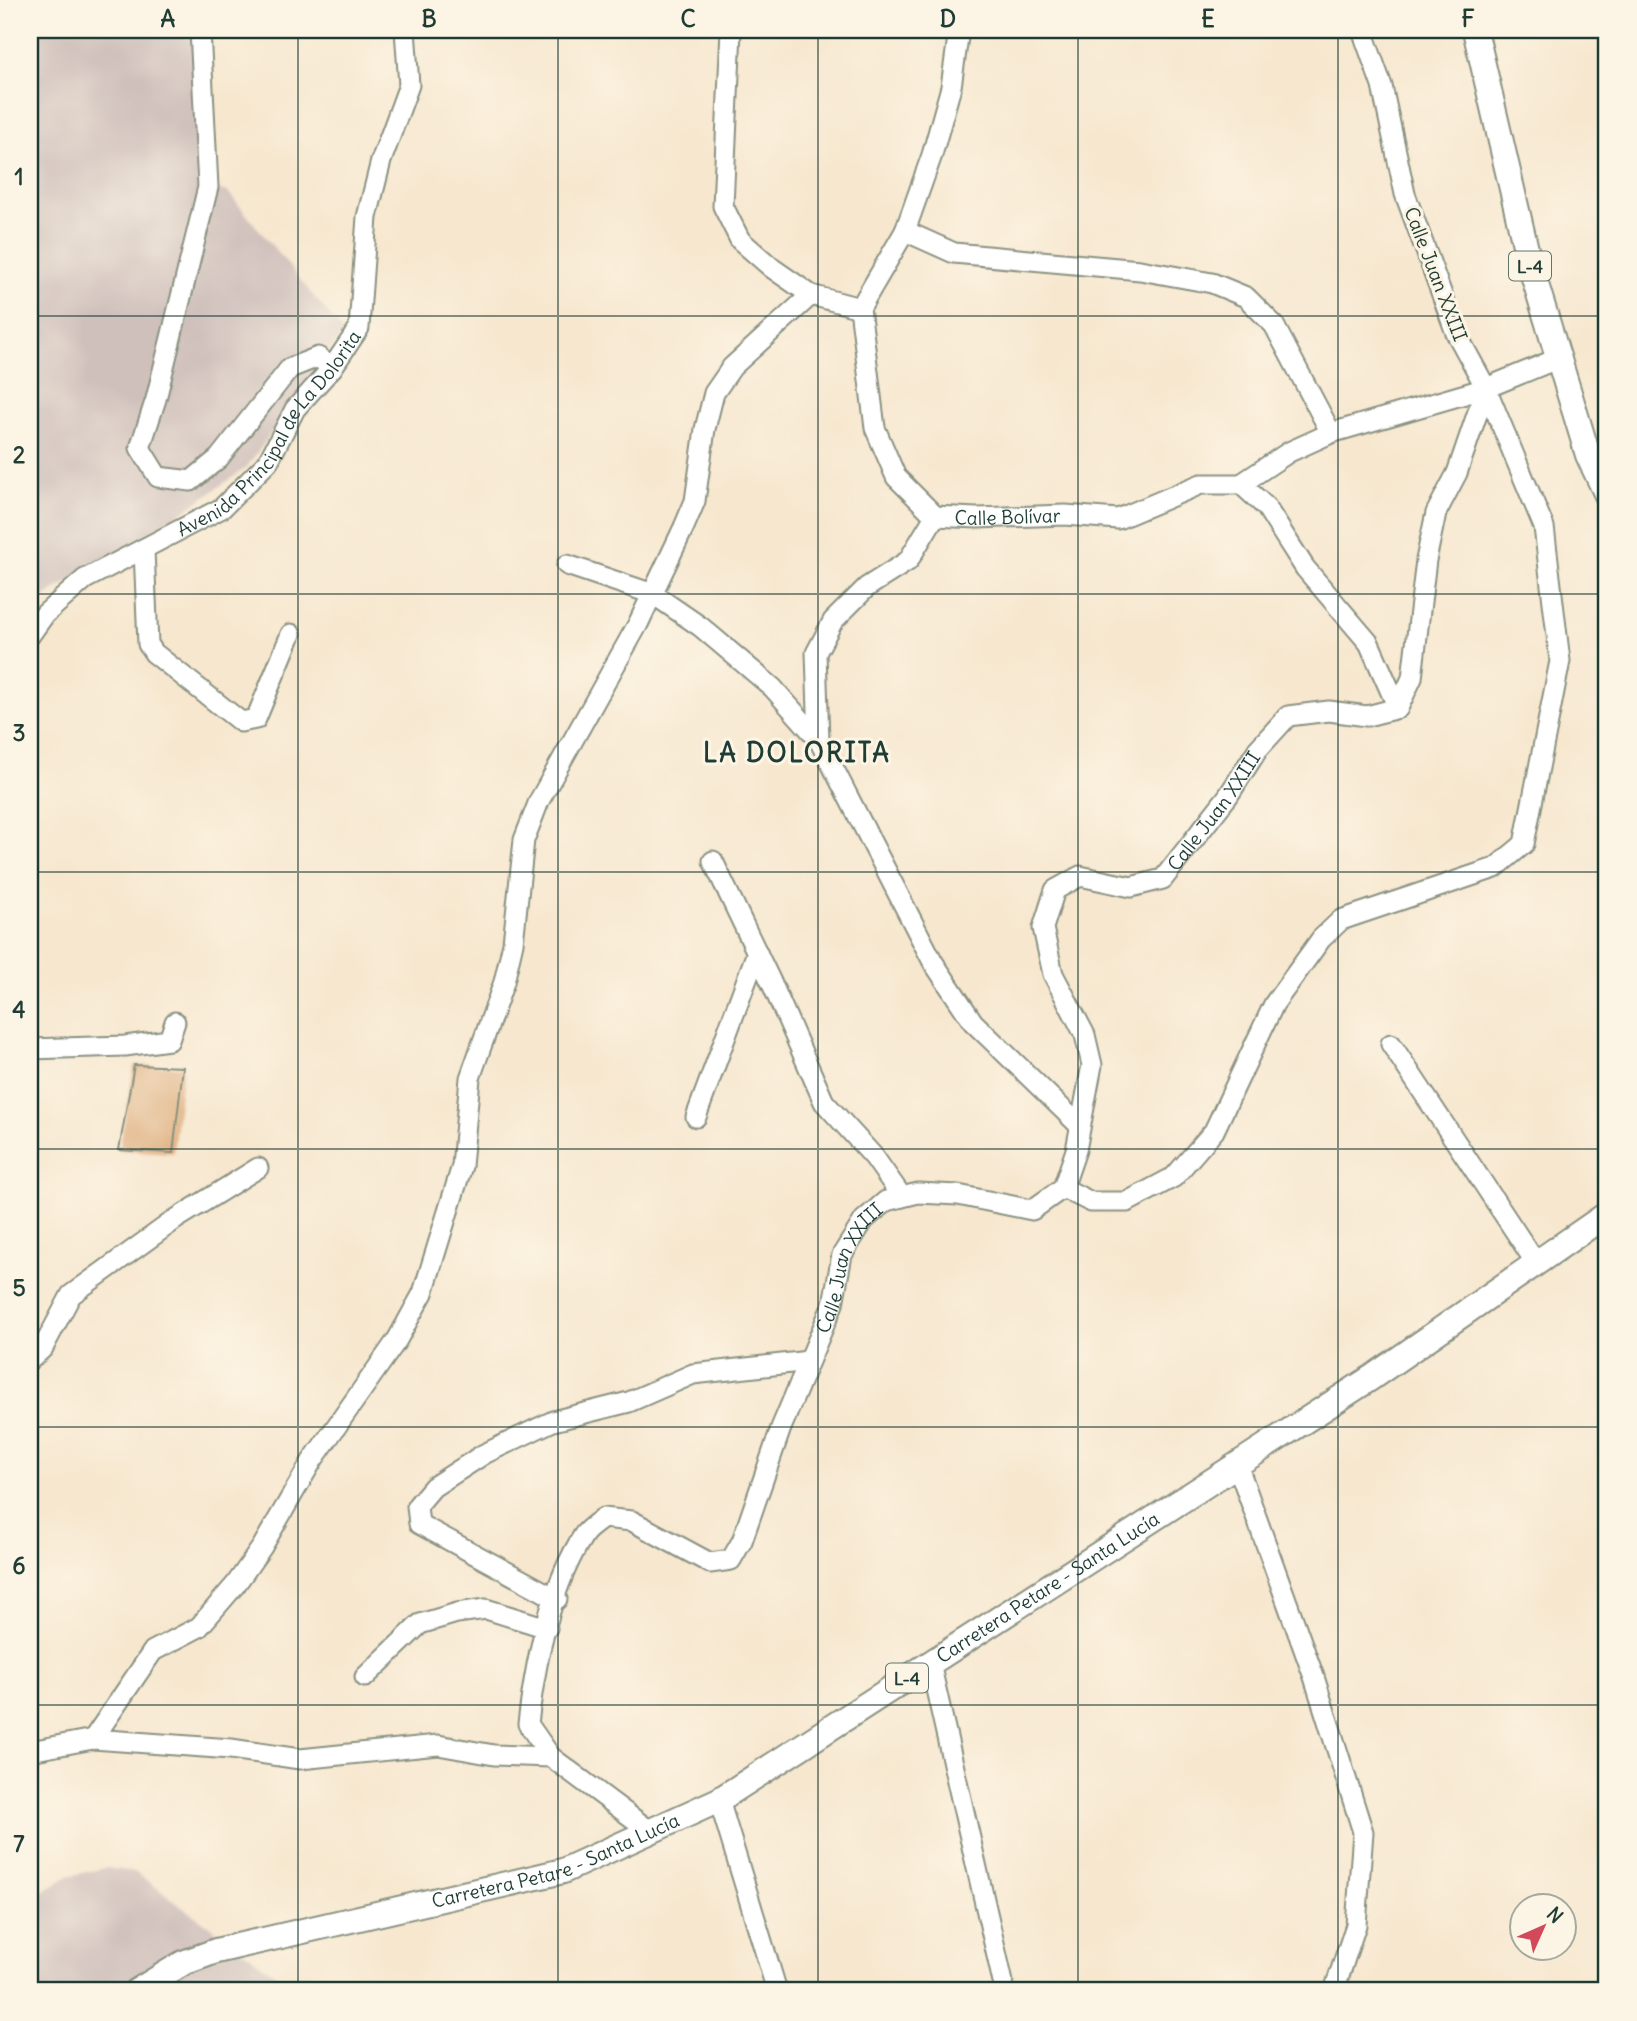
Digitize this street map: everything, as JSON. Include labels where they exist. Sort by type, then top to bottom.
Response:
[{"type":"main road","name":"L-4","points":[[1475,30],[1528,258],[1588,455],[1607,495]]},
{"type":"main road","name":"Carretera Petare - Santa Lucía","points":[[137,1991],[183,1963],[216,1951],[564,1871],[719,1800],[1371,1378],[1607,1214]]},
{"type":"street","points":[[200,30],[208,187],[156,399],[140,448],[158,477],[191,481],[219,458],[290,368],[318,356],[332,368]]},
{"type":"street","name":"Avenida Principal de La Dolorita","points":[[30,635],[45,614],[85,579],[222,508],[268,462],[295,409],[332,368],[359,328],[367,217],[382,161],[408,85],[405,30]]},
{"type":"street","points":[[731,30],[723,206],[740,240],[772,268],[811,295],[860,308],[905,231],[932,155],[951,87],[959,30]]},
{"type":"street","name":"Calle Juan XXIII","points":[[1063,1188],[1091,1202],[1126,1202],[1174,1177],[1214,1131],[1274,1004],[1341,920],[1495,868],[1524,844],[1560,661],[1544,527],[1486,388],[1456,332],[1405,194],[1382,86],[1362,30]]},
{"type":"street","points":[[905,231],[954,253],[1140,270],[1212,283],[1246,297],[1274,325],[1331,433]]},
{"type":"street","points":[[93,1740],[153,1651],[199,1627],[236,1584],[262,1547],[312,1461],[397,1340],[423,1293],[462,1166],[470,1078],[504,982],[513,943],[524,840],[539,801],[653,594],[695,500],[705,429],[714,393],[732,367],[811,295]]},
{"type":"street","name":"Calle Bolívar","points":[[860,308],[875,428],[896,477],[935,516],[976,518],[1065,515],[1118,519],[1201,484],[1241,484]]},
{"type":"street","points":[[1398,708],[1369,643],[1305,568],[1266,507],[1241,484],[1289,452],[1331,433],[1486,388],[1559,358]]},
{"type":"street","points":[[1398,708],[1412,678],[1426,560],[1436,513],[1457,473],[1486,388]]},
{"type":"street","points":[[819,740],[816,653],[821,642],[833,621],[867,587],[908,561],[935,516]]},
{"type":"street","points":[[144,550],[148,645],[154,653],[241,722],[256,719],[291,634]]},
{"type":"street","points":[[568,565],[653,594],[701,627],[773,688],[819,740],[933,962],[973,1022],[1080,1126]]},
{"type":"street","name":"Calle Juan XXIII","points":[[650,1831],[551,1757],[527,1724],[535,1668],[547,1628],[566,1568],[584,1534],[603,1518],[632,1521],[710,1563],[731,1560],[742,1541],[762,1480],[833,1304],[842,1255],[864,1220],[886,1201],[918,1193],[958,1195],[1032,1210],[1063,1188],[1080,1126],[1092,1065],[1086,1035],[1053,974],[1043,928],[1055,890],[1080,876],[1132,887],[1163,879],[1228,796],[1258,749],[1288,716],[1329,711],[1367,716],[1398,708]]},
{"type":"street","points":[[713,861],[824,1102],[874,1157],[902,1197]]},
{"type":"street","points":[[696,1117],[757,952]]},
{"type":"street","points":[[30,1049],[125,1046],[169,1040],[175,1022]]},
{"type":"street","points":[[1391,1044],[1536,1263]]},
{"type":"street","points":[[30,1360],[43,1348],[71,1295],[176,1219],[258,1168]]},
{"type":"street","points":[[556,1600],[419,1524],[417,1506],[433,1487],[485,1454],[554,1421],[629,1402],[693,1374],[808,1361]]},
{"type":"street","points":[[1237,1464],[1314,1677],[1363,1832],[1356,1925],[1334,1991]]},
{"type":"street","points":[[365,1676],[420,1624],[457,1613],[486,1609],[547,1628]]},
{"type":"street","points":[[930,1663],[1004,1991]]},
{"type":"street","points":[[30,1751],[93,1740],[231,1749],[300,1759],[438,1745],[494,1755],[551,1757]]},
{"type":"street","points":[[719,1800],[777,1991]]},
{"type":"shaded area","points":[[30,30],[197,30],[198,185],[228,192],[344,333],[246,468],[184,511],[46,596],[30,612]]},
{"type":"shaded area","points":[[106,1868],[135,1872],[282,1979],[346,1979],[407,1991],[30,1991],[30,1899],[68,1876]]},
{"type":"building","points":[[134,1065],[183,1067],[173,1153],[119,1150]]},
{"type":"district","name":"LA DOLORITA","points":[[797,752]]}]
